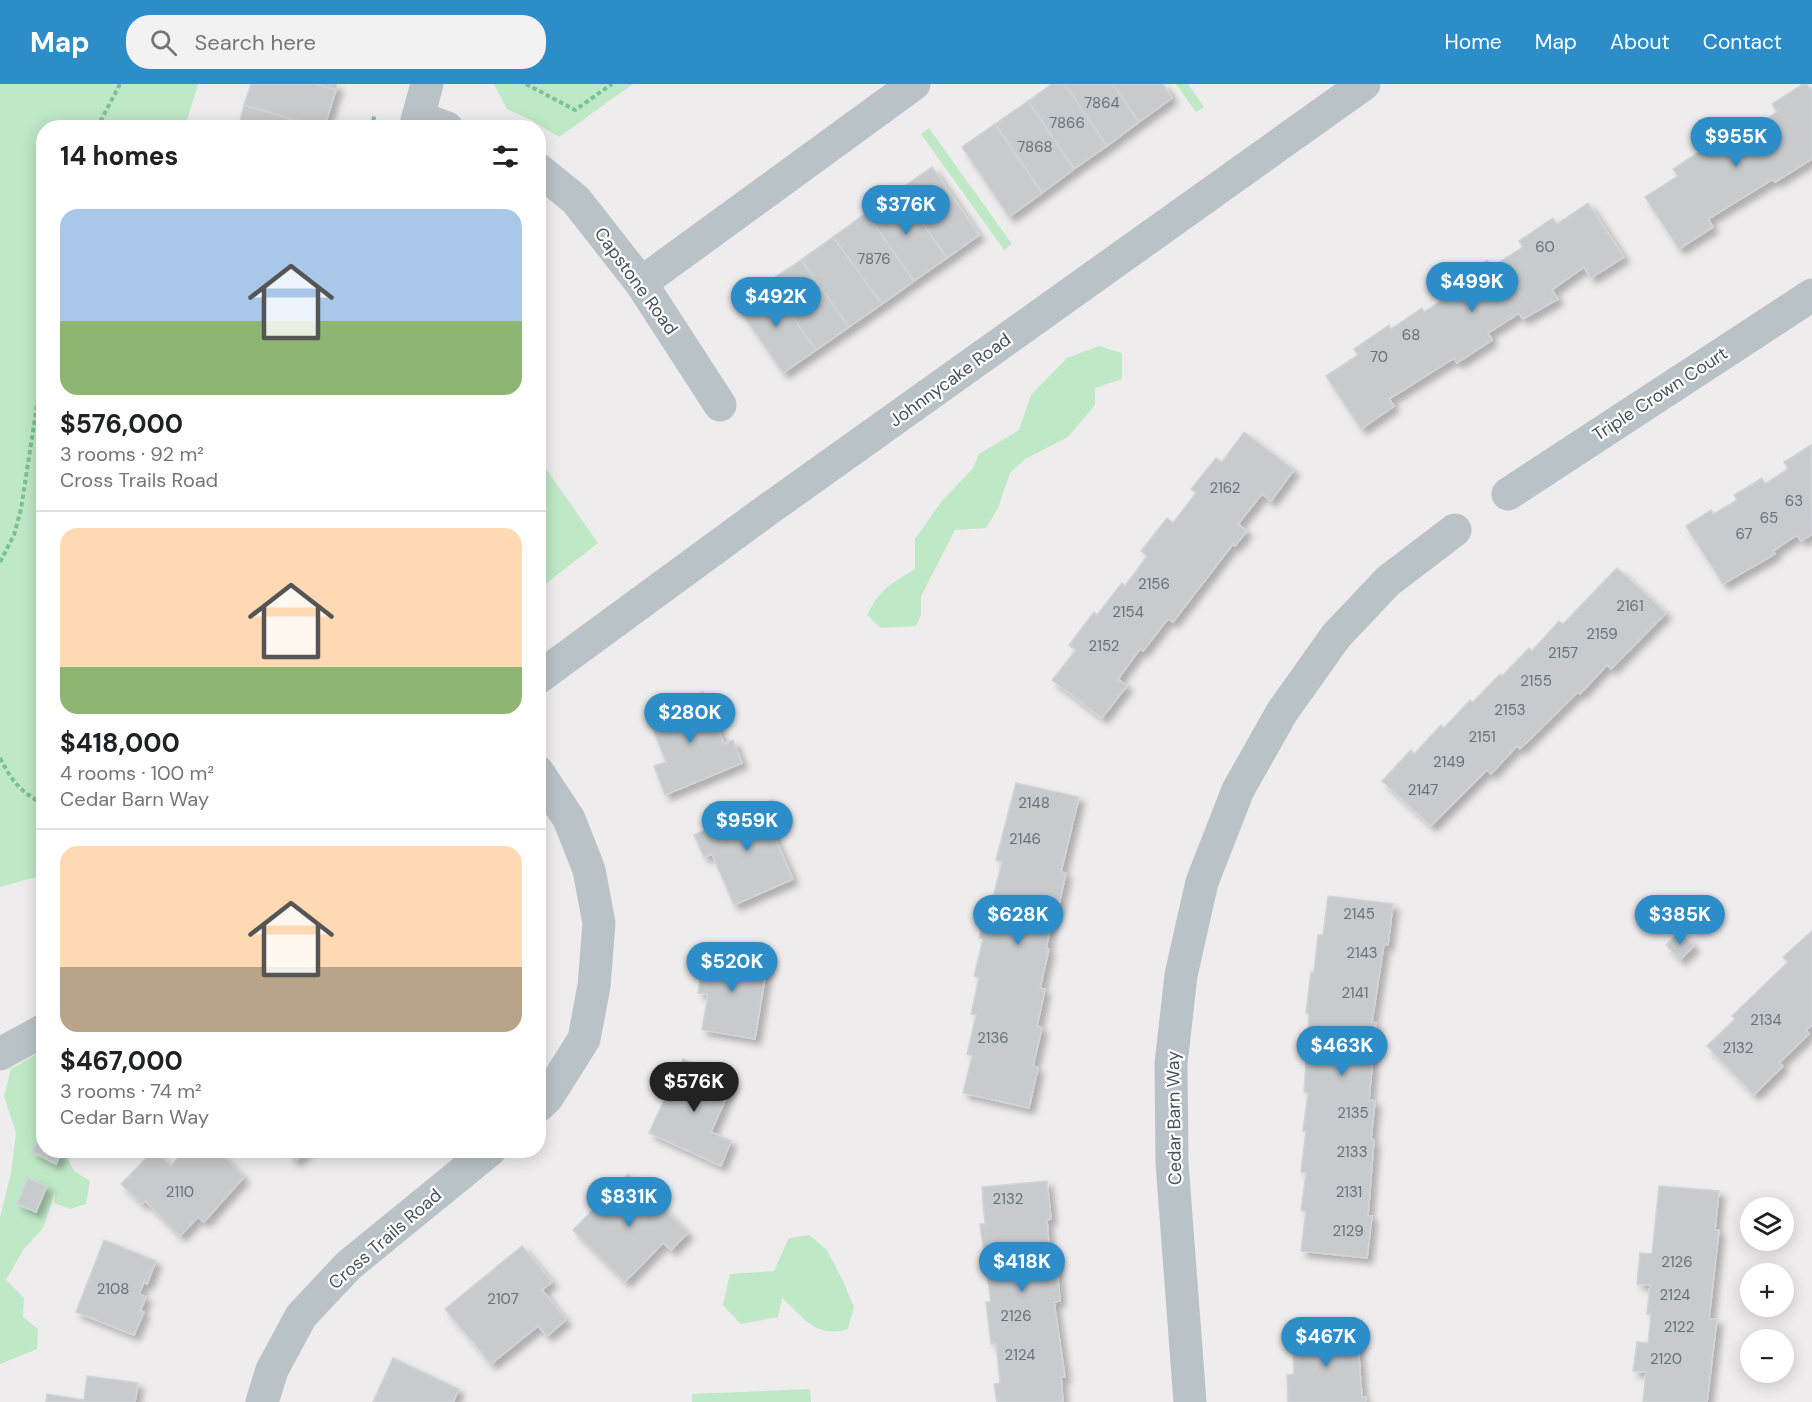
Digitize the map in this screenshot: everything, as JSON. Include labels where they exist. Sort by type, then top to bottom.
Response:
[{"type":"street","points":[[427,84],[427,120]]},
{"type":"street","points":[[640,283],[914,84]]},
{"type":"street","name":"Johnnycake Road","points":[[546,672],[763,513],[1364,84]]},
{"type":"street","name":"Capstone Road","points":[[546,176],[576,200],[640,283],[720,405]]},
{"type":"street","name":"Triple Crown Court","points":[[1508,494],[1812,295]]},
{"type":"street","name":"Cedar Barn Way","points":[[1190,1402],[1172,1163],[1170,1064],[1180,975],[1202,882],[1238,790],[1282,712],[1335,636],[1388,581],[1455,530]]},
{"type":"street","points":[[546,784],[569,819],[589,870],[599,923],[594,986],[584,1039],[546,1099]]},
{"type":"street","points":[[0,1054],[36,1034]]},
{"type":"street","name":"Cross Trails Road","points":[[262,1402],[272,1370],[301,1316],[350,1265],[480,1158]]},
{"type":"path","points":[[101,120],[120,84]]},
{"type":"path","points":[[526,84],[575,110],[612,84]]},
{"type":"path","points":[[0,562],[14,535],[21,509],[36,412]]},
{"type":"path","points":[[0,758],[13,782],[36,800]]},
{"type":"green space","points":[[0,84],[198,84],[187,120],[36,120],[36,877],[0,887]]},
{"type":"green space","points":[[494,84],[633,84],[559,137],[546,129],[546,120],[531,120],[507,109]]},
{"type":"green space","points":[[1176,84],[1188,84],[1204,107],[1196,112]]},
{"type":"green space","points":[[929,128],[1012,244],[1004,250],[921,134]]},
{"type":"green space","points":[[1099,346],[1122,353],[1122,379],[1095,388],[1095,405],[1068,437],[1025,459],[1010,473],[998,508],[986,528],[955,530],[921,596],[921,615],[916,626],[881,628],[867,615],[887,588],[915,569],[915,539],[942,501],[973,468],[979,454],[1019,430],[1031,395],[1067,358]]},
{"type":"green space","points":[[546,469],[598,543],[546,584]]},
{"type":"green space","points":[[36,1054],[36,1158],[67,1158],[74,1171],[90,1181],[86,1204],[70,1209],[54,1203],[55,1192],[43,1228],[23,1250],[6,1280],[24,1298],[23,1317],[38,1329],[37,1349],[0,1364],[0,1218],[11,1173],[16,1133],[4,1096],[11,1069]]},
{"type":"green space","points":[[809,1235],[827,1250],[854,1307],[848,1329],[827,1331],[818,1329],[782,1298],[778,1317],[741,1324],[723,1305],[730,1274],[774,1271],[789,1238]]},
{"type":"green space","points":[[810,1389],[811,1402],[692,1402],[692,1394]]},
{"type":"building","points":[[251,84],[315,84],[336,90],[327,120],[296,120],[244,105]]},
{"type":"building","points":[[315,84],[337,84],[336,90]]},
{"type":"building","points":[[1052,84],[1065,84],[1107,146],[1074,169],[1028,101]]},
{"type":"building","points":[[1065,84],[1113,84],[1139,122],[1107,146]]},
{"type":"building","points":[[1113,84],[1163,84],[1172,98],[1139,122]]},
{"type":"building","points":[[1803,84],[1807,84],[1810,89],[1812,87],[1812,159],[1775,182],[1773,179],[1708,219],[1713,227],[1679,249],[1645,197],[1678,176],[1673,169],[1708,146],[1710,149],[1743,128],[1746,132],[1777,112],[1772,104]]},
{"type":"building","points":[[1028,101],[1074,169],[1042,193],[995,124]]},
{"type":"building","points":[[244,105],[294,120],[240,120]]},
{"type":"building","points":[[995,124],[1042,193],[1009,217],[962,147]]},
{"type":"building","points":[[932,167],[979,235],[947,258],[899,190]]},
{"type":"building","points":[[899,190],[947,258],[914,281],[866,213]]},
{"type":"building","points":[[1588,203],[1624,257],[1591,278],[1584,267],[1552,290],[1558,299],[1523,319],[1519,313],[1488,333],[1492,340],[1457,363],[1454,358],[1389,399],[1394,406],[1361,429],[1326,376],[1358,355],[1354,349],[1389,325],[1391,329],[1422,308],[1424,312],[1457,290],[1453,283],[1487,260],[1492,267],[1523,247],[1519,241],[1553,218],[1557,224]]},
{"type":"building","points":[[866,213],[914,281],[882,304],[833,237]]},
{"type":"building","points":[[833,237],[882,304],[849,327],[801,260]]},
{"type":"building","points":[[801,260],[849,327],[816,350],[768,282]]},
{"type":"building","points":[[768,282],[816,350],[783,373],[736,305]]},
{"type":"building","points":[[1244,432],[1294,470],[1271,501],[1262,494],[1238,524],[1247,531],[1235,546],[1233,544],[1173,622],[1168,619],[1143,651],[1140,649],[1118,679],[1127,686],[1102,718],[1052,680],[1076,650],[1069,645],[1094,612],[1097,615],[1122,583],[1125,586],[1147,556],[1141,551],[1167,518],[1173,523],[1196,493],[1191,489],[1216,458],[1222,462]]},
{"type":"building","points":[[1811,445],[1812,534],[1801,541],[1797,535],[1773,551],[1775,554],[1723,584],[1686,526],[1711,510],[1714,514],[1737,500],[1734,495],[1762,478],[1765,484],[1788,469],[1784,462]]},
{"type":"building","points":[[1617,568],[1666,613],[1611,669],[1607,665],[1580,694],[1578,692],[1520,749],[1517,746],[1491,774],[1487,770],[1431,826],[1382,781],[1411,750],[1414,754],[1441,725],[1444,728],[1470,700],[1473,702],[1529,648],[1532,651],[1559,621],[1563,624]]},
{"type":"building","points":[[703,692],[724,744],[733,740],[742,763],[665,795],[654,766],[666,762],[647,714]]},
{"type":"building","points":[[1016,783],[1079,797],[1061,872],[1066,873],[1046,948],[1049,949],[1040,988],[1045,989],[1037,1026],[1042,1028],[1033,1066],[1038,1068],[1029,1108],[963,1093],[972,1056],[967,1054],[976,1015],[971,1014],[979,978],[974,976],[983,939],[979,938],[989,896],[993,897],[1002,862],[996,860]]},
{"type":"building","points":[[772,800],[782,824],[771,829],[793,879],[734,905],[712,854],[704,857],[694,835]]},
{"type":"building","points":[[1328,896],[1393,904],[1388,945],[1384,944],[1372,1022],[1376,1023],[1369,1100],[1375,1101],[1368,1216],[1372,1216],[1367,1258],[1301,1251],[1306,1211],[1301,1211],[1306,1173],[1301,1172],[1308,1093],[1304,1092],[1309,1014],[1306,1013],[1311,972],[1314,972],[1318,935],[1323,935]]},
{"type":"building","points":[[1680,931],[1694,946],[1680,960],[1666,945]]},
{"type":"building","points":[[1812,931],[1812,1025],[1806,1030],[1809,1034],[1779,1063],[1783,1066],[1754,1095],[1707,1046],[1735,1019],[1732,1016],[1788,962],[1783,957]]},
{"type":"building","points":[[705,949],[768,959],[755,1039],[702,1030],[708,994],[698,993]]},
{"type":"building","points":[[683,1059],[733,1082],[711,1132],[731,1141],[721,1166],[649,1133]]},
{"type":"building","points":[[44,1158],[59,1158],[56,1164]]},
{"type":"building","points":[[146,1158],[162,1158],[171,1166],[178,1158],[225,1158],[244,1177],[204,1222],[198,1217],[180,1236],[145,1201],[142,1204],[121,1184]]},
{"type":"building","points":[[628,1174],[688,1233],[671,1250],[663,1243],[625,1282],[573,1230]]},
{"type":"building","points":[[28,1178],[47,1186],[36,1212],[17,1204]]},
{"type":"building","points":[[1047,1181],[1051,1219],[1047,1220],[1050,1259],[1056,1259],[1060,1301],[1054,1302],[1065,1377],[1061,1377],[1063,1402],[997,1402],[994,1384],[1000,1383],[996,1343],[991,1344],[986,1302],[991,1302],[980,1224],[985,1224],[982,1187]]},
{"type":"building","points":[[1659,1186],[1719,1191],[1715,1230],[1719,1230],[1709,1319],[1717,1319],[1707,1402],[1643,1402],[1646,1372],[1633,1371],[1637,1342],[1648,1343],[1651,1314],[1647,1314],[1650,1285],[1637,1284],[1640,1253],[1652,1254]]},
{"type":"building","points":[[104,1240],[156,1261],[147,1284],[144,1282],[139,1294],[146,1297],[140,1311],[144,1312],[134,1335],[76,1312]]},
{"type":"building","points":[[522,1246],[552,1282],[542,1290],[566,1320],[547,1336],[538,1326],[491,1364],[445,1309]]},
{"type":"building","points":[[1357,1330],[1362,1398],[1366,1397],[1366,1402],[1288,1402],[1287,1375],[1294,1374],[1292,1335]]},
{"type":"building","points":[[393,1358],[459,1389],[453,1402],[373,1402]]},
{"type":"building","points":[[87,1376],[138,1383],[135,1402],[46,1402],[47,1394],[84,1400]]}]
